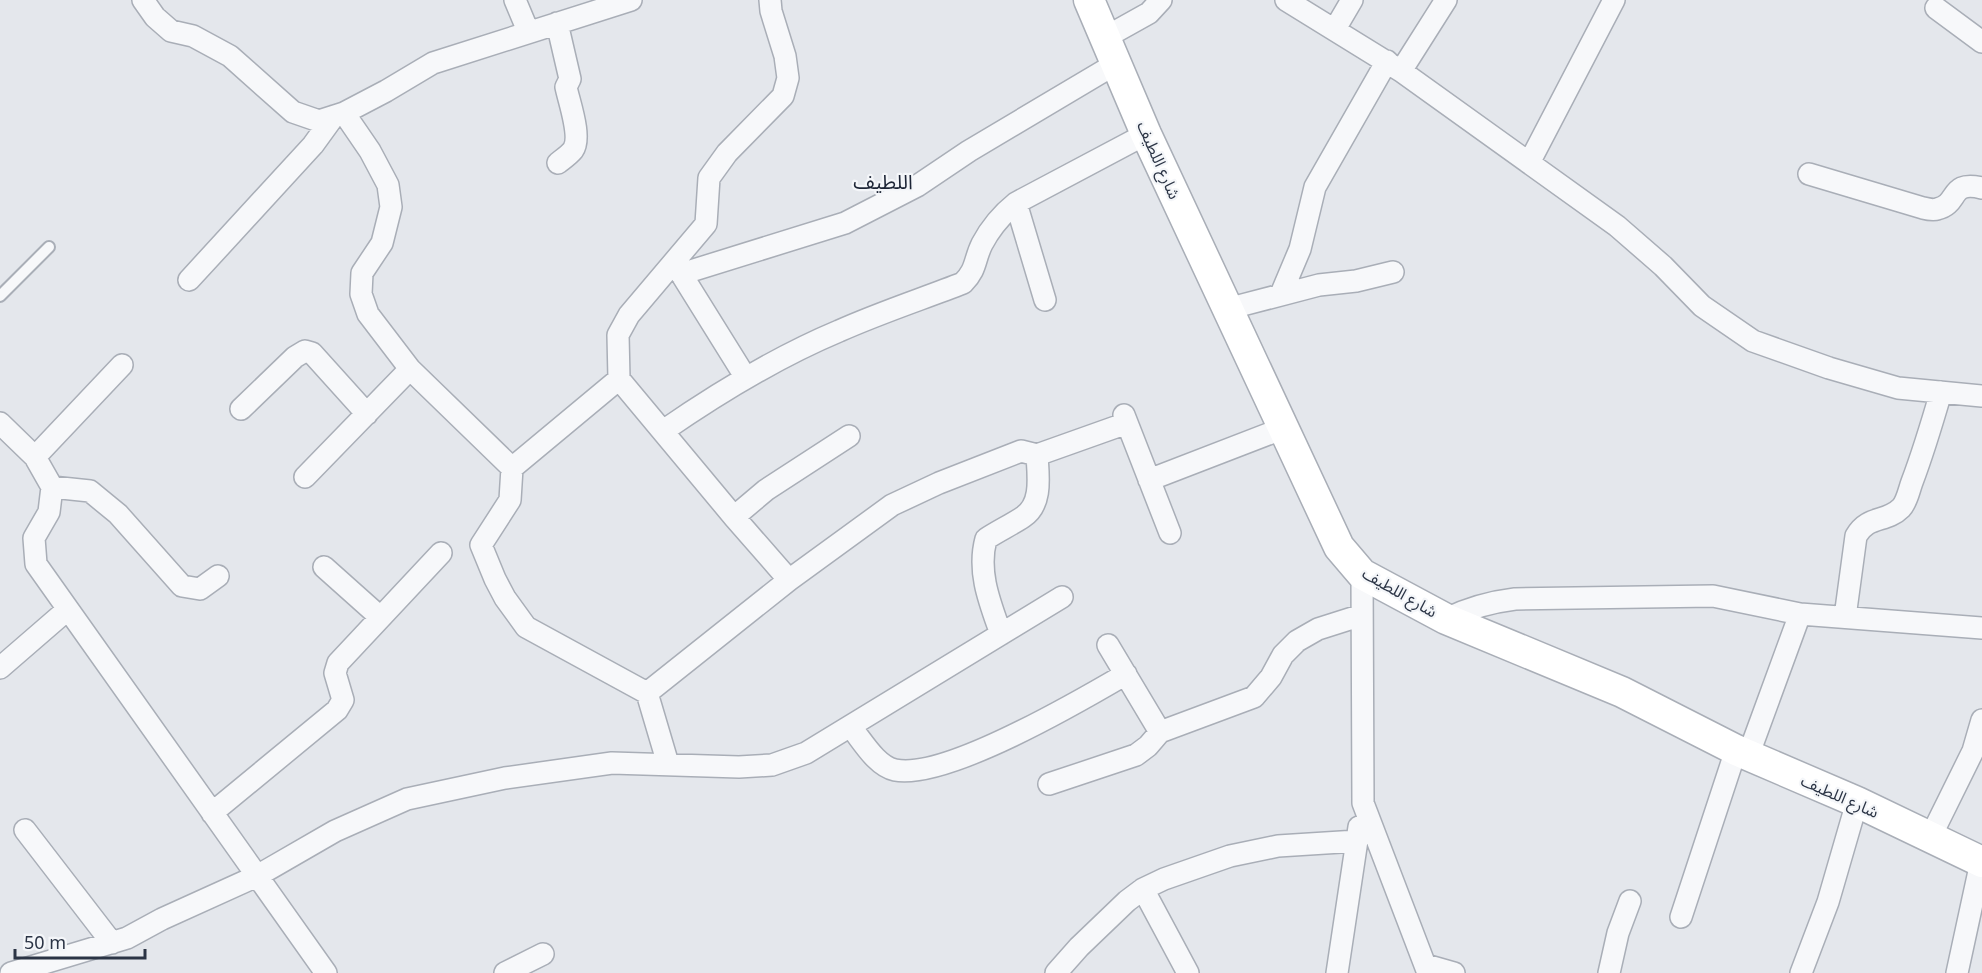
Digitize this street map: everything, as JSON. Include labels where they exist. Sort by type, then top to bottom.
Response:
[{"type":"street","points":[[143,0],[155,17],[171,31],[193,36],[230,56],[293,111],[319,121],[386,91],[433,63],[631,0]]},
{"type":"street","points":[[515,0],[528,31]]},
{"type":"street","points":[[678,268],[706,224],[709,178],[727,153],[783,96],[788,78],[785,56],[771,11],[770,0]]},
{"type":"street","name":"شارع اللطيف","points":[[1089,0],[1146,134],[1339,547],[1362,574],[1446,618],[1622,692],[1742,753],[1857,802],[1982,862]]},
{"type":"street","points":[[789,580],[619,379],[618,335],[629,315],[660,277],[678,268],[846,223],[917,186],[1111,50],[1161,0]]},
{"type":"street","points":[[1286,0],[1394,66],[1617,226],[1663,266],[1702,306],[1753,341],[1829,368],[1898,388],[1982,396]]},
{"type":"street","points":[[1335,29],[1352,0]]},
{"type":"street","points":[[1281,294],[1300,249],[1315,187],[1394,66],[1446,0]]},
{"type":"street","points":[[1529,163],[1614,0]]},
{"type":"street","points":[[1936,8],[1982,42]]},
{"type":"street","points":[[557,23],[570,79],[566,87],[576,129],[576,143],[572,151],[558,163]]},
{"type":"street","points":[[189,280],[339,114]]},
{"type":"street","points":[[339,114],[369,151],[388,185],[391,207],[382,243],[362,273],[361,294],[368,314],[410,369],[512,468]]},
{"type":"street","points":[[663,431],[707,400],[838,331],[963,283],[972,273],[981,246],[1000,216],[1016,203],[1146,134]]},
{"type":"street","points":[[1809,174],[1930,209],[1937,209],[1946,204],[1961,187],[1970,185],[1982,188]]},
{"type":"street","points":[[1016,203],[1045,300]]},
{"type":"street","points":[[678,268],[746,378]]},
{"type":"street","points":[[1227,309],[1319,285],[1356,281],[1393,272]]},
{"type":"street","points":[[241,409],[295,357],[305,351],[312,353],[367,414]]},
{"type":"street","points":[[35,457],[122,365]]},
{"type":"street","points":[[305,477],[410,369]]},
{"type":"street","points":[[619,379],[512,468],[510,500],[481,545],[505,598],[526,627],[647,693],[668,764]]},
{"type":"street","points":[[1845,617],[1856,536],[1861,527],[1870,521],[1892,515],[1904,506],[1924,451],[1941,393]]},
{"type":"street","points":[[647,693],[789,580],[892,505],[939,483],[1020,451],[1037,454],[1125,419],[1170,533]]},
{"type":"street","points":[[0,423],[35,457],[52,487],[49,512],[34,538],[36,564],[326,973]]},
{"type":"street","points":[[1149,480],[1284,428]]},
{"type":"street","points":[[734,517],[766,490],[849,436]]},
{"type":"street","points":[[1001,634],[985,589],[983,550],[986,538],[1026,516],[1036,500],[1037,454]]},
{"type":"street","points":[[52,487],[90,491],[118,513],[182,586],[200,589],[218,576]]},
{"type":"street","points":[[212,813],[337,710],[343,700],[335,672],[338,663],[441,553]]},
{"type":"street","points":[[324,567],[380,617]]},
{"type":"street","points":[[1337,973],[1363,803],[1362,574]]},
{"type":"street","points":[[1446,618],[1468,608],[1515,599],[1713,596],[1800,614],[1982,628]]},
{"type":"street","points":[[11,973],[127,939],[162,919],[257,876],[335,831],[407,800],[505,778],[612,763],[739,767],[772,765],[806,753],[1062,597]]},
{"type":"street","points":[[0,668],[67,610]]},
{"type":"street","points":[[1681,917],[1742,753],[1800,614]]},
{"type":"street","points":[[1049,784],[1136,755],[1148,746],[1160,732],[1254,697],[1272,677],[1283,655],[1297,641],[1318,629],[1362,615]]},
{"type":"street","points":[[1108,645],[1160,732]]},
{"type":"street","points":[[850,726],[880,762],[893,770],[911,771],[952,761],[1014,734],[1126,674]]},
{"type":"street","points":[[1930,838],[1973,751],[1982,720]]},
{"type":"street","points":[[1801,973],[1828,902],[1857,802]]},
{"type":"street","points":[[1363,803],[1427,969],[1454,973]]},
{"type":"street","points":[[25,830],[112,943]]},
{"type":"street","points":[[1056,973],[1078,947],[1143,889],[1230,856],[1278,846],[1357,841]]},
{"type":"street","points":[[1957,973],[1982,862]]},
{"type":"street","points":[[1143,889],[1188,973]]},
{"type":"street","points":[[1610,973],[1618,933],[1630,901]]},
{"type":"street","points":[[505,973],[543,954]]},
{"type":"lane","points":[[0,296],[49,247]]},
{"type":"district","name":"اللطيف","points":[[883,181]]}]
